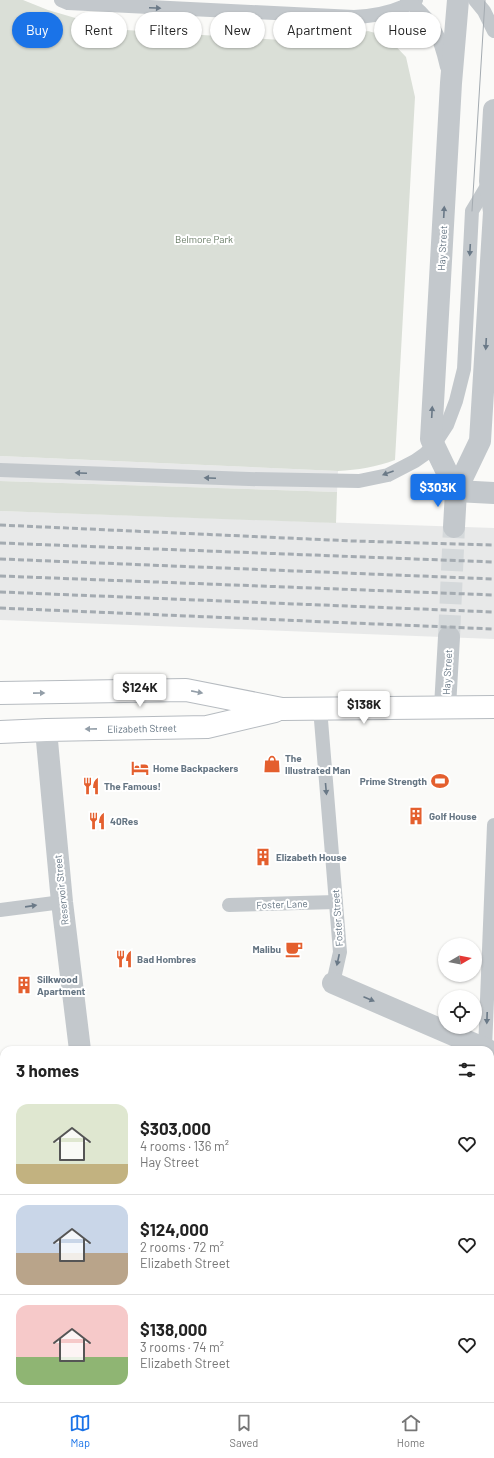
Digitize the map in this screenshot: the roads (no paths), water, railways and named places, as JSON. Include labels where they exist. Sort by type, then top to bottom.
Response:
[{"type":"main road","name":"Elizabeth Street","points":[[0,693],[186,690],[282,709]]},
{"type":"main road","name":"Elizabeth Street","points":[[0,732],[207,727],[282,709],[494,707]]},
{"type":"street","name":"Hay Street","points":[[456,491],[431,439],[451,83],[458,0]]},
{"type":"street","name":"Hay Street","points":[[454,527],[456,491],[480,440],[494,212],[490,181],[494,110]]},
{"type":"street","points":[[456,491],[494,493]]},
{"type":"street","name":"Hay Street","points":[[446,707],[449,637]]},
{"type":"street","name":"Reservoir Street","points":[[46,730],[62,902],[80,1046]]},
{"type":"street","name":"Foster Street","points":[[333,983],[475,1046]]},
{"type":"lane","points":[[61,0],[68,3],[354,17],[380,14],[411,1],[425,15],[435,30],[443,51],[451,83]]},
{"type":"lane","points":[[475,0],[484,11],[494,31]]},
{"type":"lane","points":[[0,470],[249,480],[359,480],[388,475],[415,460],[425,454],[434,445],[447,426],[456,401],[464,369],[472,211],[490,181]]},
{"type":"lane","name":"Foster Street","points":[[320,708],[340,952],[333,983]]},
{"type":"lane","points":[[482,1046],[494,825]]},
{"type":"lane","points":[[0,910],[62,902]]},
{"type":"lane","name":"Foster Lane","points":[[229,905],[336,902]]},
{"type":"tunnel","points":[[449,637],[454,527]]},
{"type":"tram line","points":[[472,211],[485,0]]},
{"type":"railway","points":[[0,525],[353,541],[494,545]]},
{"type":"railway","points":[[0,543],[494,562]]},
{"type":"railway","points":[[0,559],[494,579]]},
{"type":"railway","points":[[0,576],[494,595]]},
{"type":"railway","points":[[0,592],[494,612]]},
{"type":"railway","points":[[0,608],[494,629]]},
{"type":"place","name":"The Illustrated Man","points":[[272,764]]},
{"type":"place","name":"Home Backpackers","points":[[140,768]]},
{"type":"place","name":"Prime Strength","points":[[440,781]]},
{"type":"place","name":"The Famous!","points":[[91,786]]},
{"type":"place","name":"Golf House","points":[[416,816]]},
{"type":"place","name":"40Res","points":[[97,821]]},
{"type":"place","name":"Elizabeth House","points":[[263,857]]},
{"type":"place","name":"Malibu","points":[[294,949]]},
{"type":"place","name":"Bad Hombres","points":[[124,959]]},
{"type":"place","name":"Silkwood Apartment","points":[[24,985]]},
{"type":"park label","name":"Belmore Park","points":[[204,239]]}]
